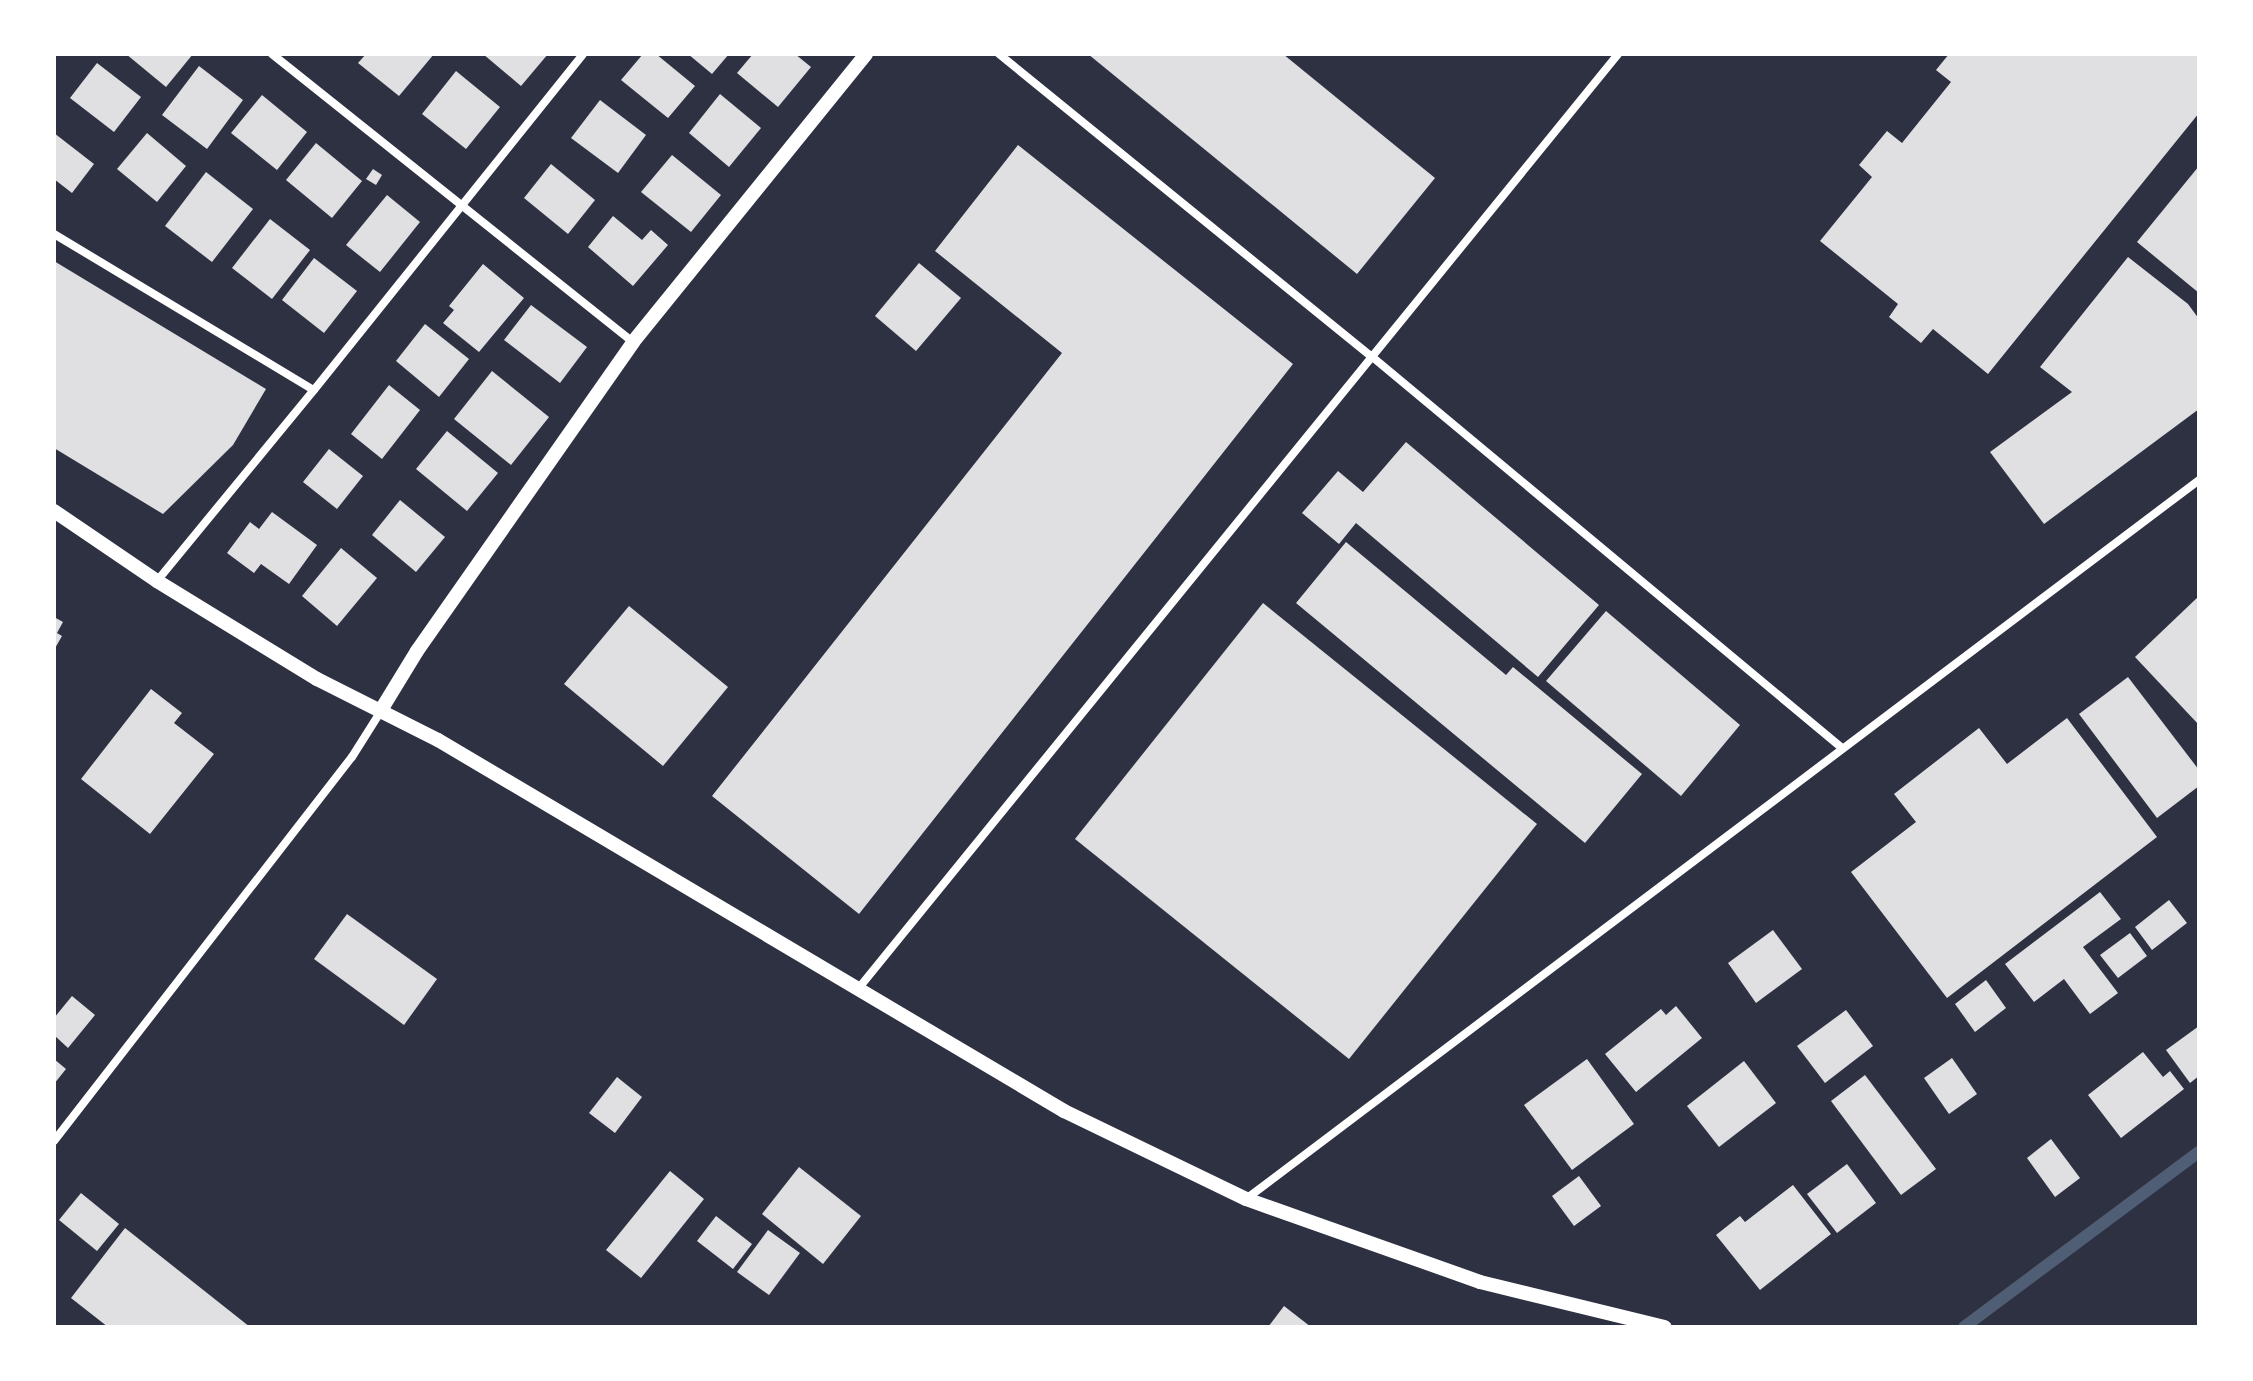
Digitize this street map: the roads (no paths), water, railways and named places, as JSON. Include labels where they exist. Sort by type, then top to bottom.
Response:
[{"type":"street","points":[[272,54],[633,342]]},
{"type":"street","points":[[157,581],[583,54]]},
{"type":"street","points":[[54,1141],[352,757],[417,651],[633,342],[866,54]]},
{"type":"street","points":[[999,54],[1370,355],[1842,748]]},
{"type":"street","points":[[858,989],[1370,355],[1618,54]]},
{"type":"street","points":[[54,234],[314,390]]},
{"type":"street","points":[[1246,1199],[2199,480]]},
{"type":"street","points":[[54,511],[157,581],[317,679],[381,710],[1064,1111],[1246,1199],[1480,1282],[1665,1327]]},
{"type":"waterway","points":[[1964,1327],[2199,1152]]}]
